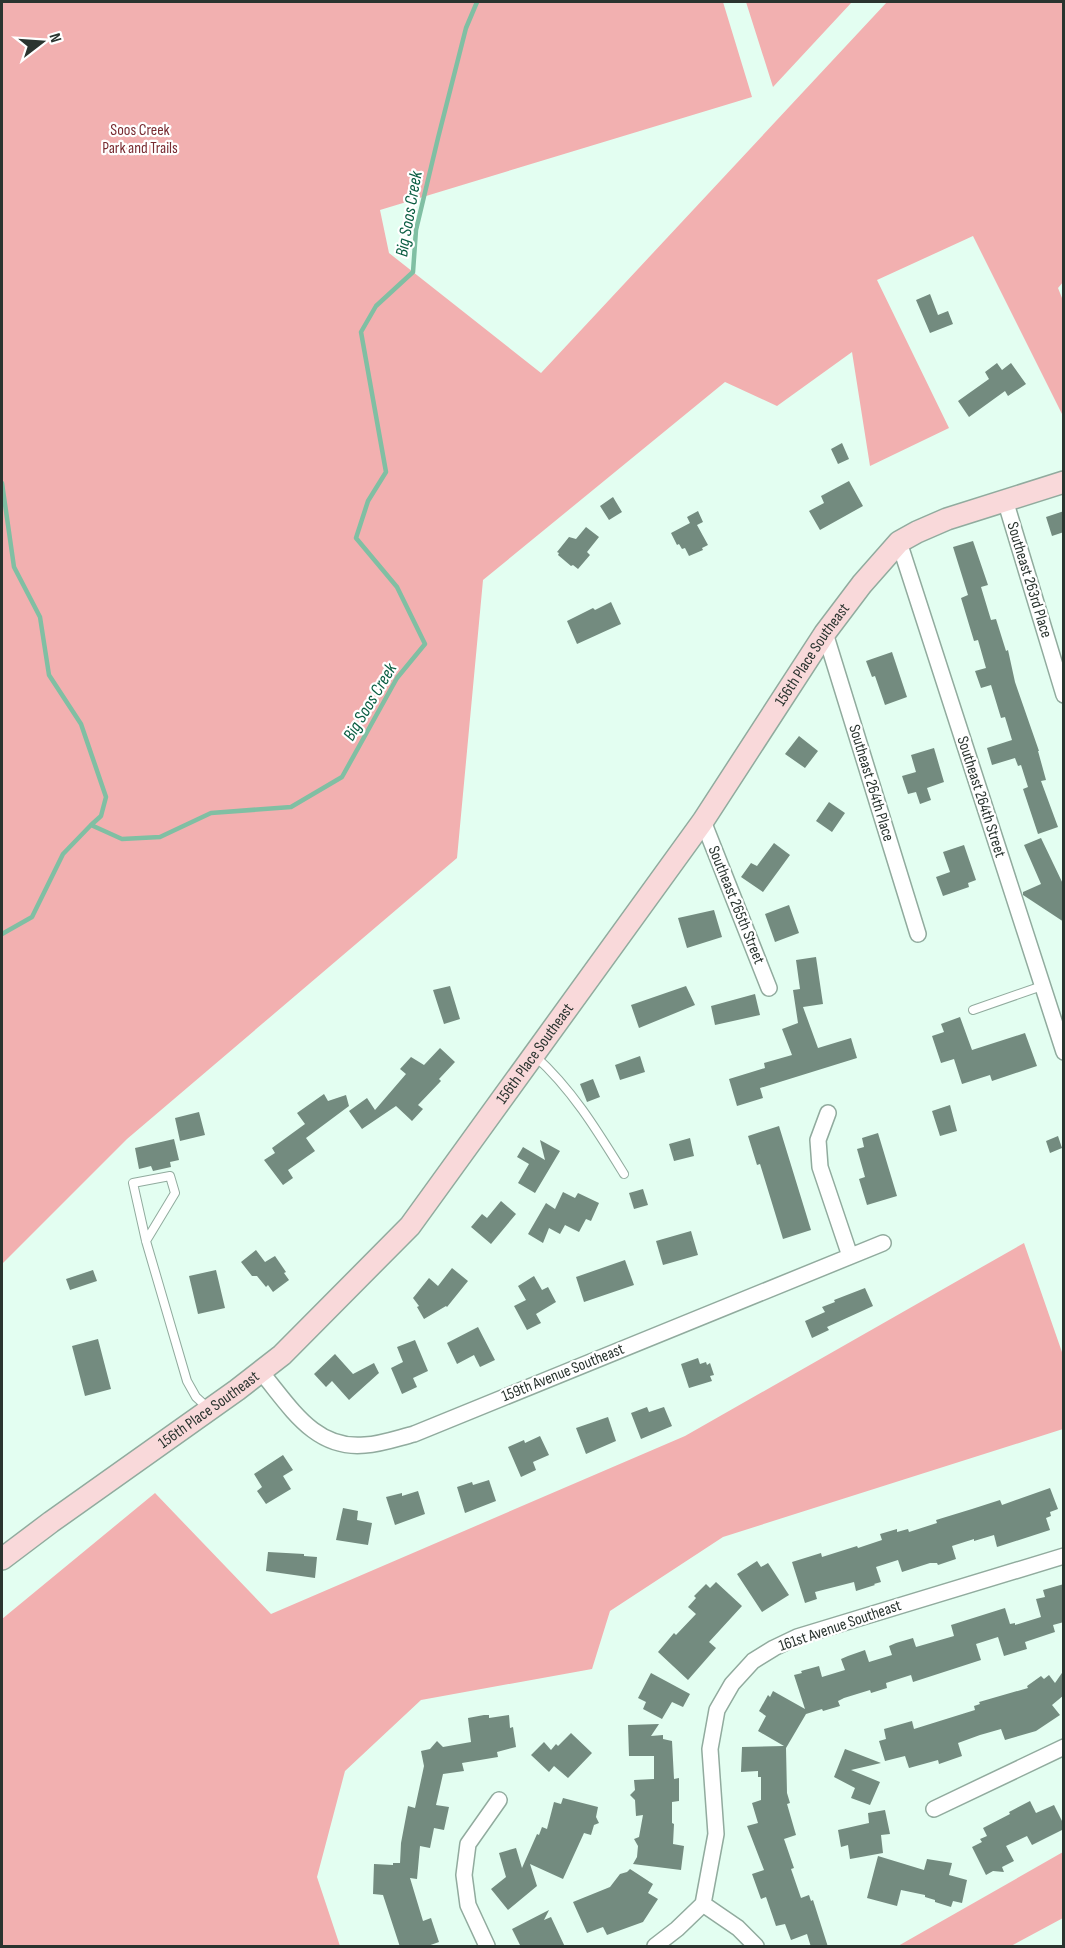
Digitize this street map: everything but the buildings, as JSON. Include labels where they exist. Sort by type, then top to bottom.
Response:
[{"type":"street","name":"156th Place Southeast","points":[[2,1559],[261,1372],[303,1335],[410,1226],[704,822],[825,633],[862,584],[899,542],[917,531],[947,519],[1064,482]]},
{"type":"street","name":"Southeast 263rd Place","points":[[1005,500],[1064,695]]},
{"type":"street","name":"Southeast 264th Street","points":[[899,542],[1064,1052]]},
{"type":"street","name":"Southeast 264th Place","points":[[825,633],[918,934]]},
{"type":"street","name":"Southeast 265th Street","points":[[704,822],[769,988]]},
{"type":"street","points":[[828,1113],[818,1140],[820,1167],[850,1256]]},
{"type":"street","name":"159th Avenue Southeast","points":[[261,1372],[306,1425],[321,1437],[345,1445],[386,1442],[414,1434],[883,1243]]},
{"type":"street","name":"161st Avenue Southeast","points":[[702,1904],[716,1834],[710,1749],[717,1710],[732,1684],[753,1661],[797,1637],[1064,1556]]},
{"type":"street","points":[[934,1809],[1064,1747]]},
{"type":"street","points":[[487,1947],[468,1905],[464,1875],[468,1844],[499,1800]]},
{"type":"street","points":[[655,1947],[702,1904],[738,1928],[756,1947]]},
{"type":"lane","points":[[973,1010],[1042,987]]},
{"type":"lane","points":[[534,1055],[554,1073],[567,1090],[597,1131],[624,1174]]},
{"type":"lane","points":[[146,1241],[175,1193],[170,1176],[133,1183],[146,1241],[187,1381],[196,1398],[210,1410]]},
{"type":"green space","name":"Soos Creek Park and Trails","points":[[2,2],[723,2],[752,97],[380,210],[389,253],[541,373],[887,2],[1063,2],[1064,281],[1058,288],[1064,303],[1064,418],[973,236],[877,280],[949,428],[870,466],[852,352],[777,406],[725,382],[483,580],[457,858],[127,1139],[2,1264]]},
{"type":"green space","points":[[746,2],[852,2],[773,87]]},
{"type":"green space","points":[[1024,1243],[1063,1355],[1063,1429],[723,1537],[610,1611],[592,1669],[421,1700],[345,1771],[317,1877],[340,1946],[2,1946],[2,1619],[155,1493],[271,1614],[685,1436]]},
{"type":"green space","points":[[1063,1852],[1063,1918],[1011,1946],[898,1946]]},
{"type":"waterway","name":"Big Soos Creek","points":[[2,934],[32,917],[63,854],[91,825],[122,839],[160,837],[211,813],[291,807],[342,777],[397,678],[425,644],[397,587],[356,538],[368,501],[386,472],[361,332],[376,306],[413,272],[416,230],[466,28],[477,2]]},
{"type":"waterway","points":[[2,483],[14,567],[40,617],[49,675],[81,724],[106,797],[101,816],[91,825]]}]
